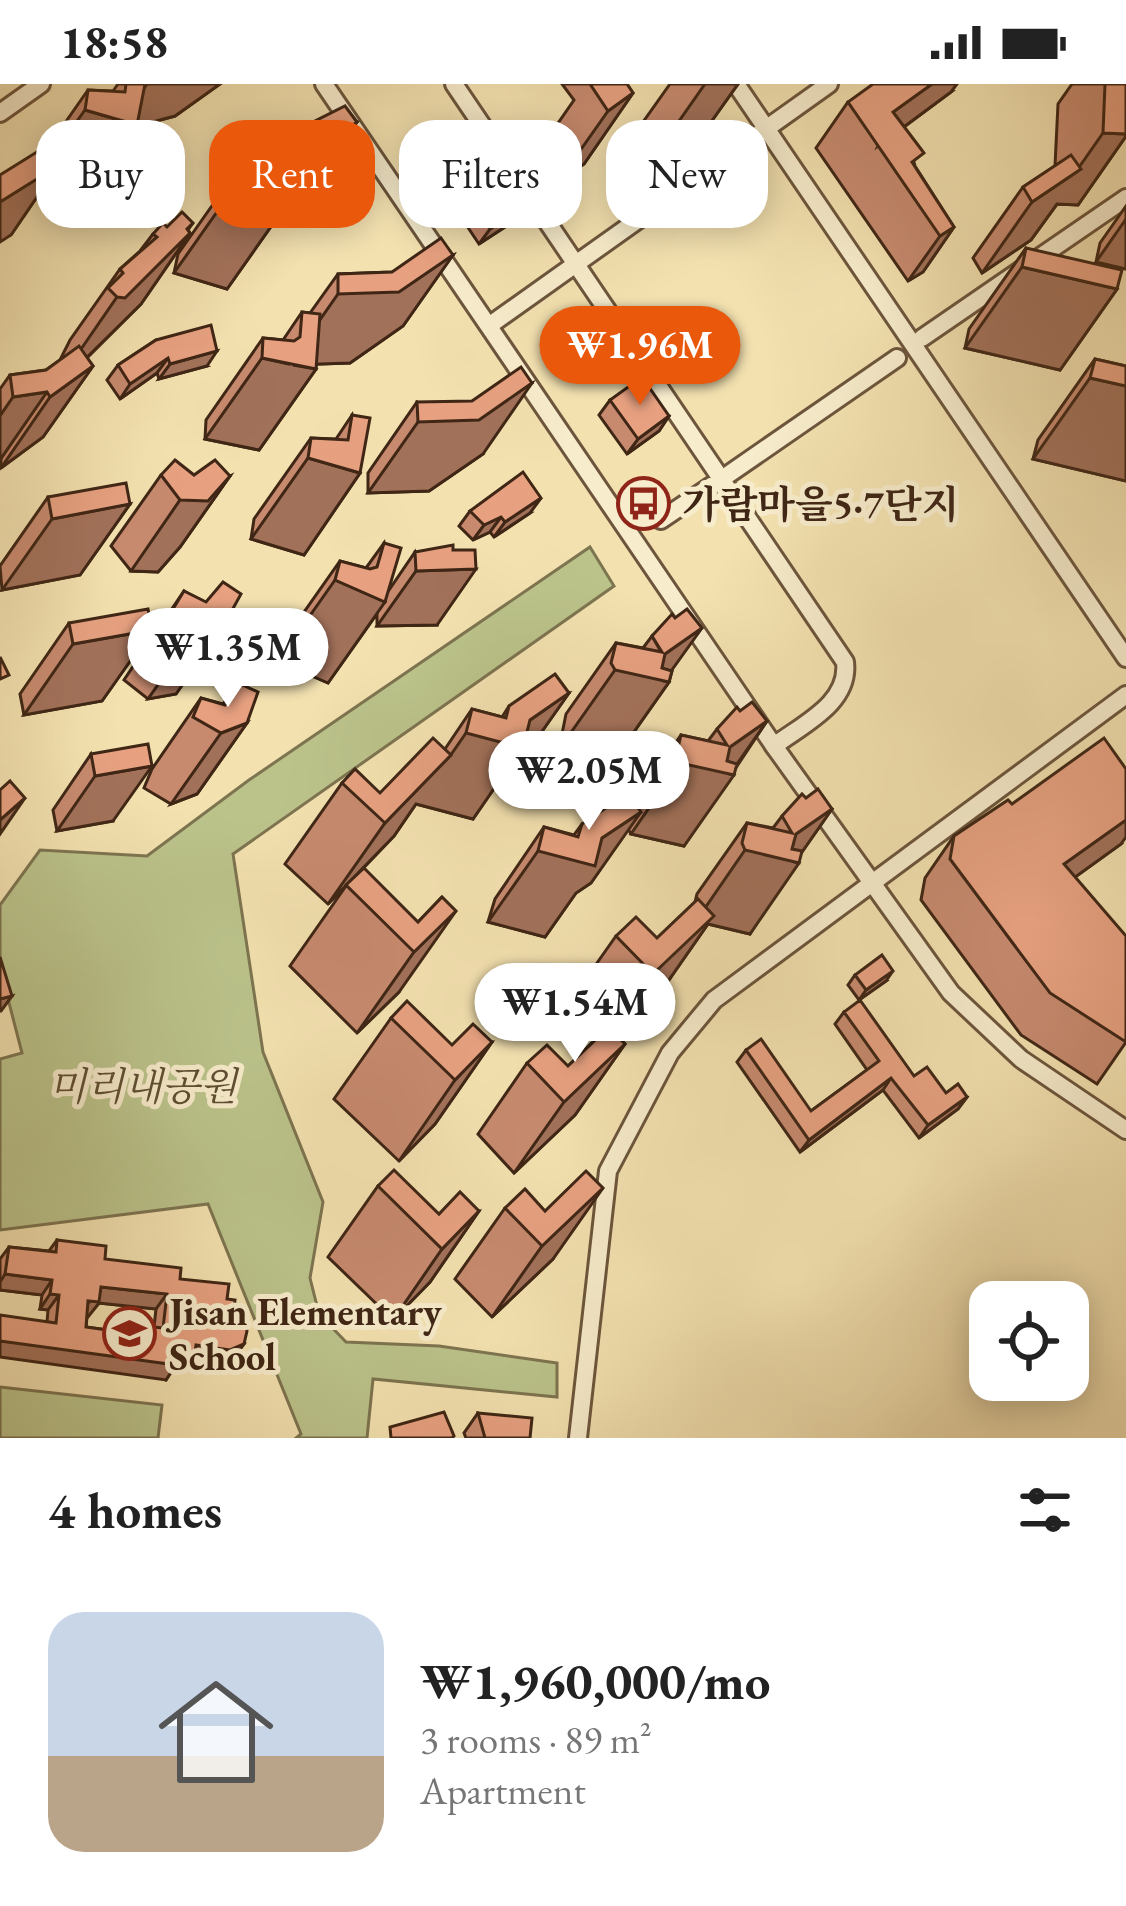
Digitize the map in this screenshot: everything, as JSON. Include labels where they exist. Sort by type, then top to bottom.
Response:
[{"type":"street","points":[[0,113],[41,84]]},
{"type":"street","points":[[324,84],[774,746],[951,993],[1021,1059],[1126,1130]]},
{"type":"street","points":[[454,84],[845,662],[847,677],[836,699],[774,746]]},
{"type":"street","points":[[736,84],[760,120]]},
{"type":"street","points":[[768,128],[829,84]]},
{"type":"street","points":[[768,132],[1126,658]]},
{"type":"street","points":[[922,338],[1126,197]]},
{"type":"street","points":[[490,326],[626,228]]},
{"type":"street","points":[[728,474],[897,358]]},
{"type":"street","points":[[662,520],[711,486]]},
{"type":"street","points":[[578,1438],[608,1172],[631,1120],[670,1054],[714,1000],[1126,695]]},
{"type":"green space","name":"미리내공원","points":[[590,547],[614,586],[233,854],[263,1052],[323,1202],[310,1278],[319,1314],[346,1342],[439,1346],[557,1363],[557,1397],[373,1379],[367,1438],[296,1438],[301,1434],[208,1204],[0,1230],[0,1059],[22,1053],[0,968],[0,905],[40,850],[147,856],[249,780]]},
{"type":"green space","points":[[0,1387],[162,1405],[158,1438],[0,1438]]},
{"type":"building","points":[[126,84],[145,84],[138,120],[85,110],[88,90],[125,92]]},
{"type":"building","points":[[590,84],[627,84],[633,93],[608,111]]},
{"type":"building","points":[[873,84],[932,84],[893,112],[924,153],[912,162],[954,227],[940,236],[848,102]]},
{"type":"building","points":[[1105,84],[1126,84],[1126,134],[1103,133]]},
{"type":"building","points":[[345,106],[356,120],[317,120]]},
{"type":"building","points":[[36,153],[36,180],[0,202],[0,175]]},
{"type":"building","points":[[1071,155],[1081,169],[1032,202],[1023,187]]},
{"type":"building","points":[[185,215],[193,223],[187,229],[190,233],[125,298],[117,297],[108,288],[123,273],[120,269],[157,237],[153,234],[158,228],[185,228]]},
{"type":"building","points":[[441,238],[453,255],[399,292],[338,294],[338,274],[392,272]]},
{"type":"building","points":[[1026,248],[1122,270],[1117,289],[1022,267]]},
{"type":"building","points":[[302,312],[320,314],[316,369],[262,358],[263,338],[294,341],[300,337]]},
{"type":"building","points":[[211,325],[217,351],[170,364],[168,358],[130,384],[118,365],[156,340]]},
{"type":"building","points":[[79,346],[93,366],[50,397],[47,392],[13,397],[10,375],[46,370]]},
{"type":"building","points":[[1095,359],[1126,366],[1126,386],[1090,378]]},
{"type":"building","points":[[521,367],[532,383],[479,420],[418,422],[417,402],[472,401]]},
{"type":"building","points":[[642,377],[669,416],[638,439],[610,400]]},
{"type":"building","points":[[352,415],[370,418],[360,473],[308,458],[311,438],[348,440]]},
{"type":"building","points":[[175,460],[194,475],[215,460],[230,476],[208,501],[180,500],[161,475]]},
{"type":"building","points":[[523,472],[541,498],[505,522],[501,517],[484,525],[470,511]]},
{"type":"building","points":[[126,483],[130,504],[52,519],[48,497]]},
{"type":"building","points":[[384,543],[401,548],[385,602],[335,580],[340,561],[377,567]]},
{"type":"building","points":[[453,545],[453,550],[475,550],[476,569],[416,571],[415,552]]},
{"type":"building","points":[[223,582],[241,594],[225,623],[198,628],[173,609],[184,591],[206,602]]},
{"type":"building","points":[[148,609],[152,630],[73,644],[69,623]]},
{"type":"building","points":[[687,609],[702,628],[665,654],[662,668],[672,671],[669,682],[615,670],[611,663],[616,643],[662,652],[652,636],[672,614],[675,618]]},
{"type":"building","points":[[0,657],[9,675],[0,679]]},
{"type":"building","points":[[555,674],[569,693],[530,720],[523,748],[466,733],[472,709],[506,718],[509,706]]},
{"type":"building","points":[[238,683],[258,692],[247,723],[221,733],[193,717],[201,698],[225,705]]},
{"type":"building","points":[[752,702],[767,721],[730,747],[727,761],[737,764],[734,775],[680,763],[676,756],[681,735],[727,745],[717,729],[737,707],[740,711]]},
{"type":"building","points":[[433,738],[451,755],[385,823],[342,783],[355,769],[380,793]]},
{"type":"building","points":[[1104,738],[1126,769],[1126,820],[1064,864],[1126,936],[1126,1042],[1050,993],[950,859],[954,836],[1008,800],[1012,804]]},
{"type":"building","points":[[148,744],[152,766],[95,776],[91,754]]},
{"type":"building","points":[[10,781],[25,798],[0,820],[0,790]]},
{"type":"building","points":[[818,789],[832,809],[796,834],[792,849],[802,851],[799,863],[745,850],[747,823],[792,833],[782,816],[802,794],[806,798]]},
{"type":"building","points":[[628,793],[641,812],[602,838],[595,866],[538,851],[544,827],[578,837],[582,824]]},
{"type":"building","points":[[364,868],[418,922],[442,897],[456,911],[414,952],[346,885]]},
{"type":"building","points":[[698,899],[714,916],[653,974],[616,936],[636,917],[657,938]]},
{"type":"building","points":[[882,955],[893,971],[866,990],[855,975]]},
{"type":"building","points":[[0,957],[12,996],[0,999]]},
{"type":"building","points":[[860,1000],[914,1076],[927,1067],[946,1093],[958,1084],[967,1097],[928,1125],[891,1078],[809,1140],[746,1050],[761,1039],[811,1111],[879,1061],[844,1012]]},
{"type":"building","points":[[407,1001],[452,1045],[473,1024],[492,1042],[455,1080],[391,1018]]},
{"type":"building","points":[[609,1027],[625,1044],[564,1102],[527,1063],[547,1045],[568,1066]]},
{"type":"building","points":[[394,1170],[439,1214],[460,1192],[479,1211],[442,1249],[378,1186]]},
{"type":"building","points":[[586,1171],[603,1188],[542,1246],[505,1208],[525,1189],[545,1211]]},
{"type":"building","points":[[57,1240],[106,1246],[105,1259],[181,1268],[180,1279],[229,1284],[227,1299],[235,1300],[233,1315],[245,1320],[244,1344],[230,1350],[196,1345],[195,1352],[178,1350],[176,1365],[0,1341],[0,1315],[56,1323],[59,1295],[50,1294],[52,1280],[5,1274],[9,1247],[56,1252]],"holes":[[[101,1287],[167,1294],[163,1328],[136,1325],[135,1334],[86,1327],[88,1301],[99,1302]]]},
{"type":"building","points":[[444,1412],[452,1438],[391,1438],[390,1427]]},
{"type":"building","points":[[478,1413],[532,1418],[530,1438],[485,1438]]},
{"type":"place","name":"가람마을5·7단지","points":[[643,504]]},
{"type":"place","name":"Jisan Elementary School","points":[[130,1333]]}]
